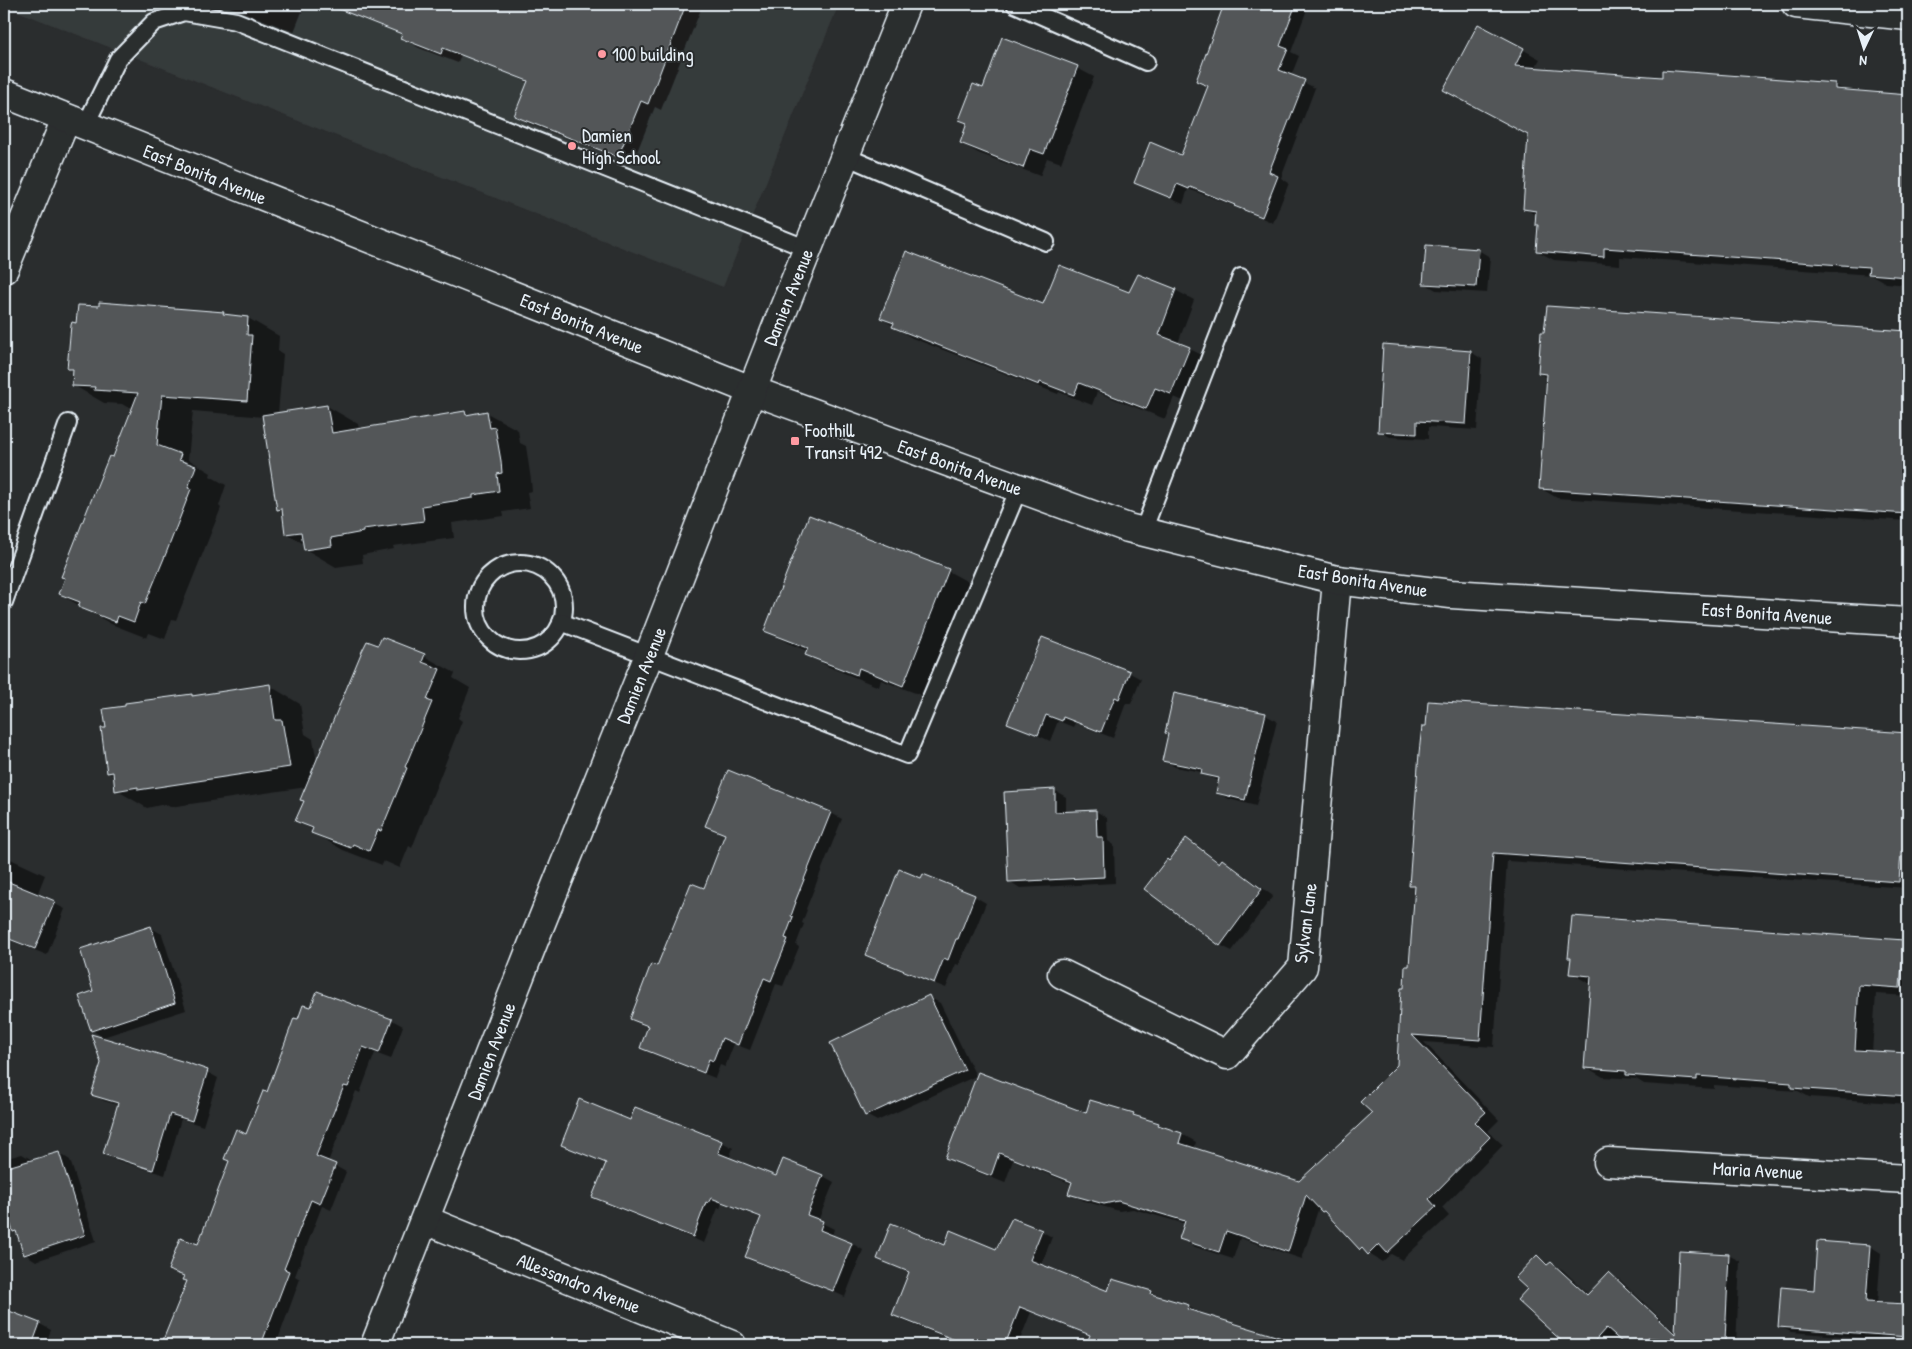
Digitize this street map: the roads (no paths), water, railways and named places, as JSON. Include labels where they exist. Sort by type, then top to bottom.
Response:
[{"type":"main road","name":"Damien Avenue","points":[[376,1345],[531,947],[649,655],[751,390],[906,4]]},
{"type":"main road","points":[[1796,4],[1908,16]]},
{"type":"main road","name":"East Bonita Avenue","points":[[4,93],[751,390],[1128,528],[1336,580],[1451,594],[1908,622]]},
{"type":"main road","points":[[4,269],[75,122]]},
{"type":"main road","name":"Sylvan Lane","points":[[1062,974],[1227,1055],[1303,967],[1336,580]]},
{"type":"main road","name":"Maria Avenue","points":[[1608,1162],[1908,1179]]},
{"type":"main road","name":"Allessandro Avenue","points":[[426,1220],[705,1340],[732,1345]]},
{"type":"lane","points":[[1014,4],[1146,62]]},
{"type":"lane","points":[[75,122],[118,59],[154,22],[184,12],[236,21],[808,249]]},
{"type":"lane","points":[[845,156],[1046,242]]},
{"type":"lane","points":[[1143,532],[1240,277]]},
{"type":"lane","points":[[4,602],[68,423]]},
{"type":"lane","points":[[561,622],[907,755],[1019,488]]},
{"type":"lane","points":[[511,563],[527,563],[541,568],[551,575],[559,585],[564,610],[561,622],[550,638],[535,648],[510,650],[496,644],[484,634],[477,620],[475,606],[478,591],[486,578],[498,568],[511,563]]},
{"type":"place","name":"100 building","points":[[602,54]]},
{"type":"place","name":"Damien High School","points":[[572,146]]},
{"type":"place","name":"Foothill Transit 492","points":[[795,441]]}]
